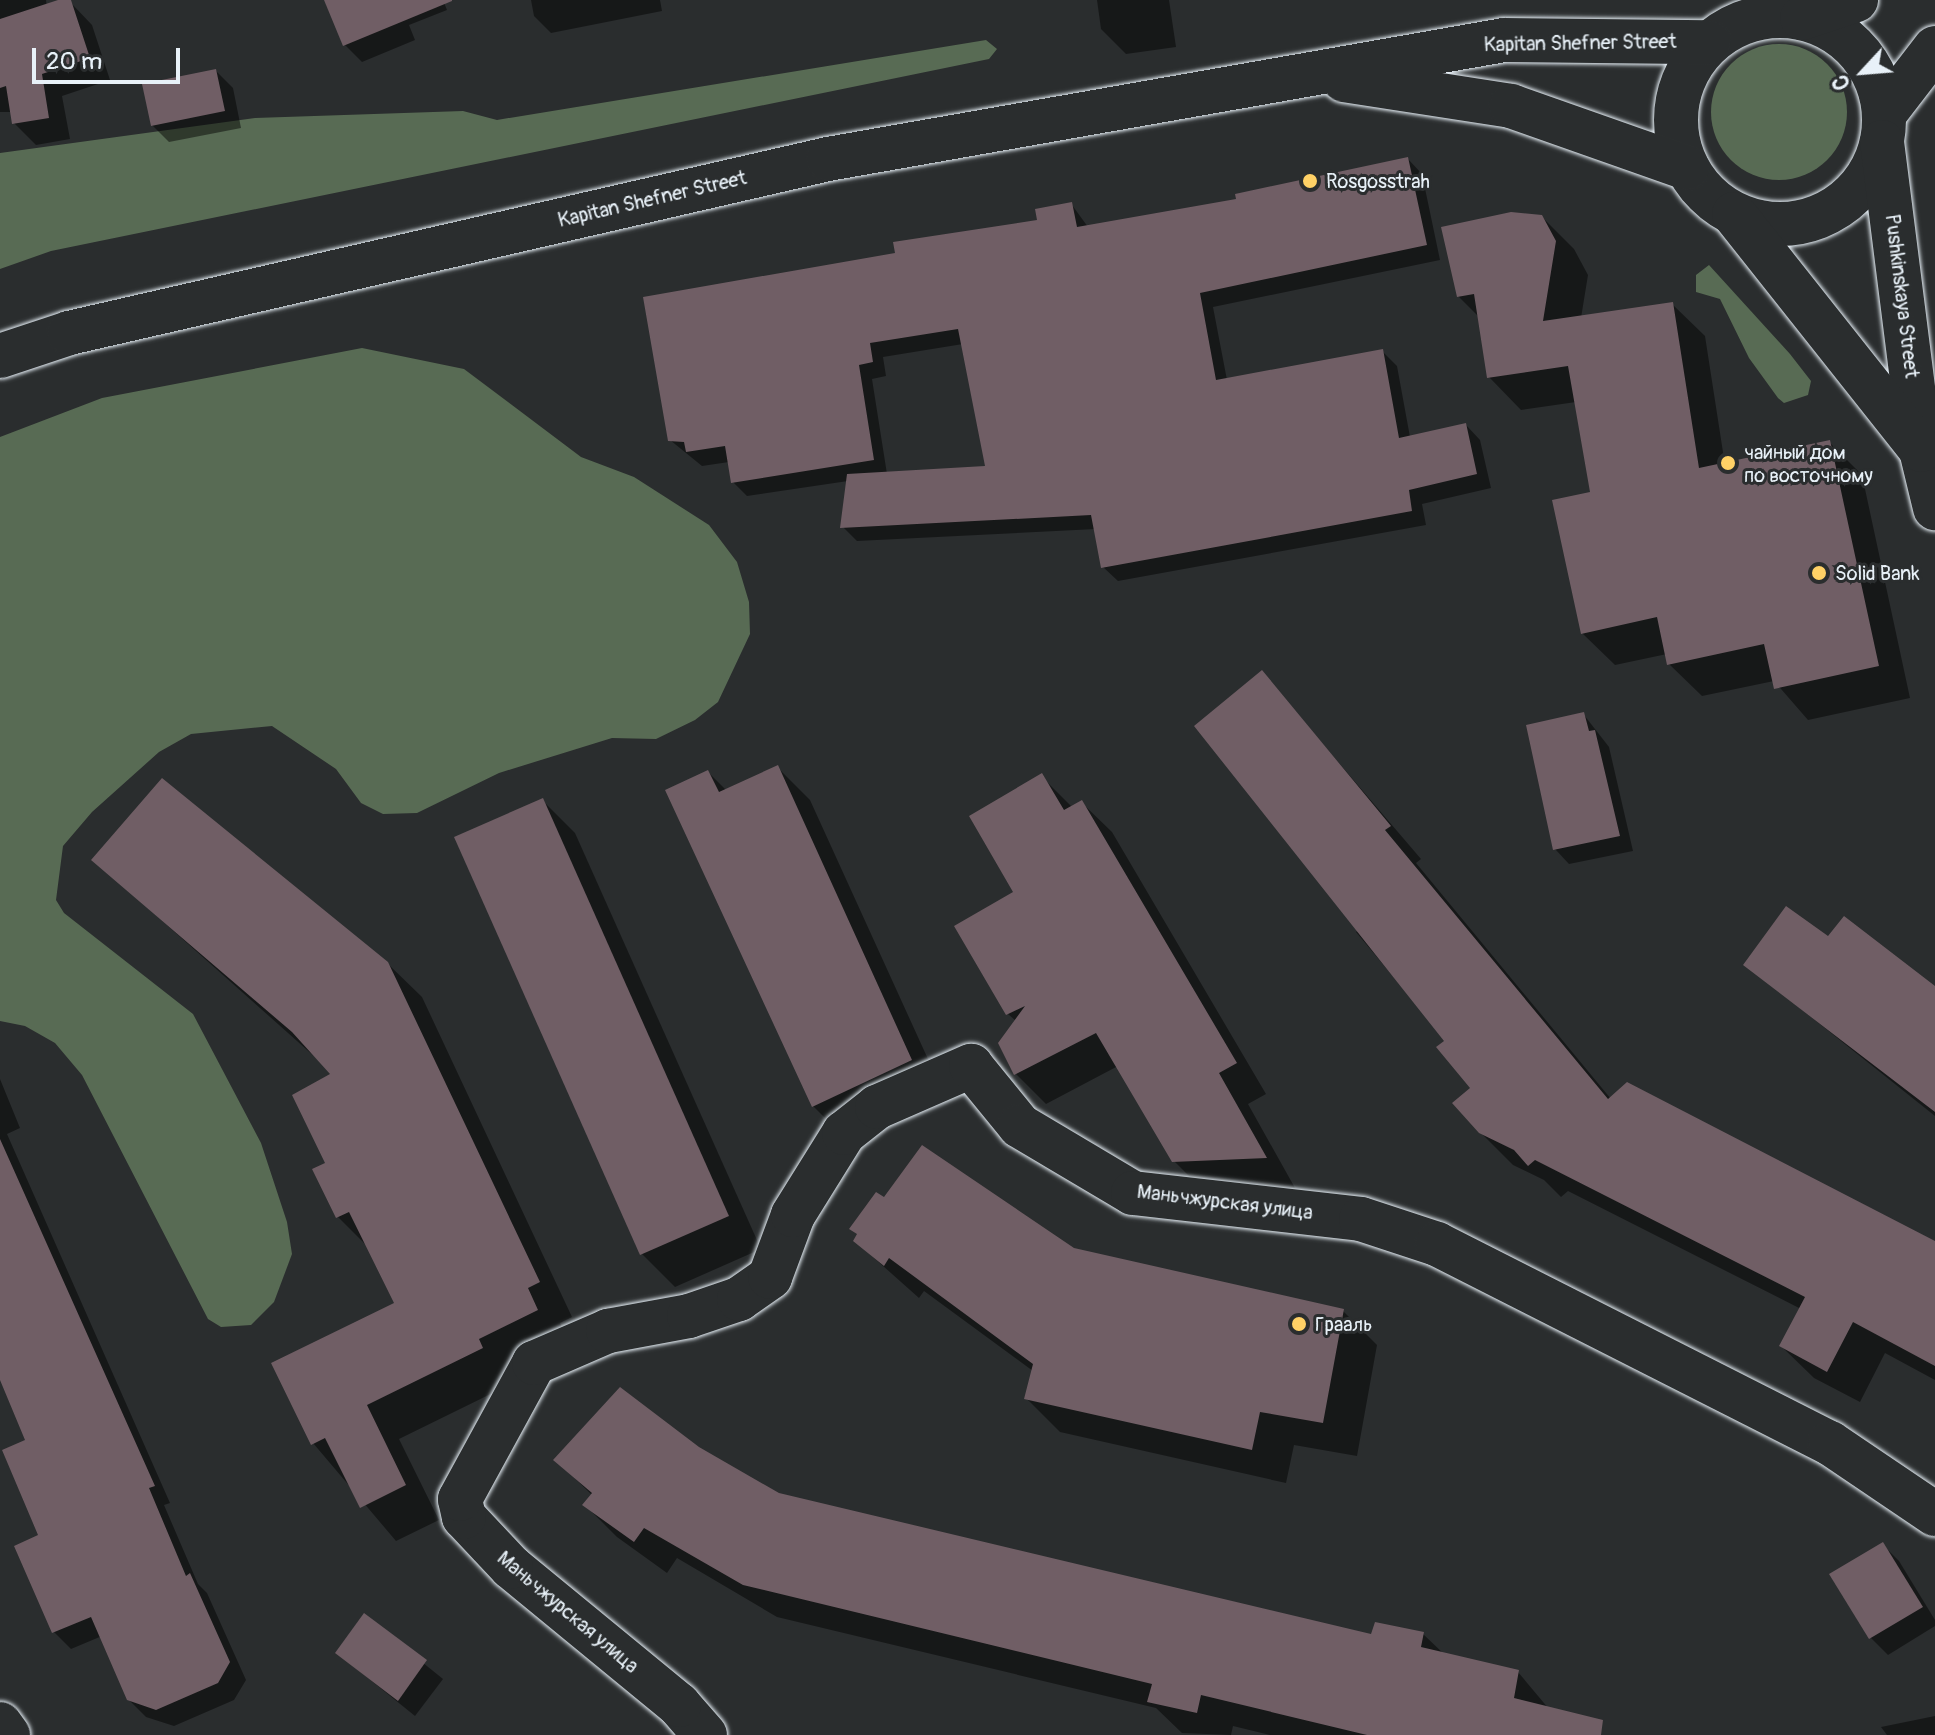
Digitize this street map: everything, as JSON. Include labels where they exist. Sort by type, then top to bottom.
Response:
[{"type":"main road","points":[[1802,18],[1856,0]]},
{"type":"main road","points":[[1884,127],[1877,80],[1859,52],[1833,30],[1802,18],[1769,16],[1737,24],[1709,42],[1684,79],[1675,123],[1687,168],[1703,191],[1734,214],[1780,225],[1826,214],[1863,184],[1884,127],[1935,48]]},
{"type":"main road","name":"Kapitan Shefner Street","points":[[0,356],[69,333],[828,159],[1504,40],[1709,42]]},
{"type":"main road","name":"Kapitan Shefner Street","points":[[1310,75],[1511,106],[1687,168]]},
{"type":"main road","name":"Pushkinskaya Street","points":[[1884,127],[1921,450],[1935,508]]},
{"type":"main road","name":"Pushkinskaya Street","points":[[1734,214],[1921,450]]},
{"type":"main road","name":"Маньчжурская улица","points":[[705,1735],[679,1705],[511,1567],[464,1517],[460,1499],[534,1363],[608,1331],[689,1316],[739,1299],[770,1277],[793,1215],[844,1133],[877,1107],[971,1066],[1020,1126],[1133,1193],[1361,1219],[1437,1244],[1830,1443],[1935,1514]]},
{"type":"main road","points":[[0,1724],[8,1735]]},
{"type":"green space","points":[[986,40],[997,49],[989,59],[51,251],[0,269],[0,153],[255,118],[463,111],[497,120]]},
{"type":"green space","points":[[1779,44],[1805,50],[1827,64],[1841,86],[1847,112],[1841,138],[1827,160],[1805,174],[1779,180],[1753,174],[1731,160],[1717,138],[1711,112],[1717,86],[1731,64],[1753,50]]},
{"type":"green space","points":[[1709,265],[1811,381],[1808,395],[1784,403],[1778,398],[1749,358],[1720,299],[1696,292],[1696,275]]},
{"type":"green space","points":[[362,348],[464,369],[581,457],[634,477],[709,525],[737,562],[749,602],[750,634],[718,702],[695,720],[656,739],[612,738],[499,773],[417,813],[383,814],[361,803],[336,769],[272,726],[191,734],[159,752],[92,812],[63,846],[56,900],[64,913],[193,1014],[261,1143],[287,1222],[292,1254],[274,1302],[251,1325],[221,1327],[208,1319],[82,1075],[55,1043],[25,1026],[0,1021],[0,437],[102,398]]},
{"type":"building","points":[[58,0],[71,0],[90,58],[42,74],[49,118],[12,124],[6,86],[0,88],[0,19]]},
{"type":"building","points":[[324,0],[452,0],[452,1],[343,46]]},
{"type":"building","points":[[216,69],[225,111],[151,126],[142,84]]},
{"type":"building","points":[[1408,157],[1427,245],[1200,293],[1216,380],[1383,349],[1399,438],[1466,423],[1477,474],[1409,490],[1412,511],[1101,568],[1091,515],[840,528],[847,474],[985,466],[958,329],[870,343],[873,362],[859,365],[874,460],[731,483],[725,446],[686,452],[684,442],[668,441],[643,297],[895,253],[893,242],[1037,220],[1035,209],[1072,202],[1077,227],[1236,199],[1235,194]]},
{"type":"building","points":[[1511,212],[1542,215],[1556,241],[1543,321],[1673,302],[1699,468],[1830,440],[1879,666],[1774,689],[1764,644],[1667,665],[1657,617],[1581,634],[1552,500],[1590,492],[1568,366],[1487,378],[1474,294],[1457,297],[1441,227]]},
{"type":"building","points":[[1262,670],[1391,826],[1385,830],[1608,1099],[1627,1082],[1935,1241],[1935,1366],[1853,1322],[1827,1372],[1779,1346],[1805,1297],[1535,1160],[1528,1166],[1514,1150],[1479,1133],[1452,1103],[1470,1088],[1436,1047],[1444,1041],[1194,726]]},
{"type":"building","points":[[1584,712],[1589,731],[1595,730],[1620,836],[1553,850],[1526,725]]},
{"type":"building","points":[[778,765],[912,1060],[812,1107],[665,790],[708,770],[719,792]]},
{"type":"building","points":[[1042,773],[1064,810],[1082,800],[1237,1063],[1219,1073],[1267,1158],[1172,1162],[1096,1033],[1014,1075],[998,1043],[1025,1006],[1006,1015],[954,926],[1013,892],[969,816]]},
{"type":"building","points":[[162,778],[388,962],[540,1282],[528,1288],[538,1310],[479,1339],[483,1348],[367,1405],[406,1485],[360,1508],[325,1438],[311,1445],[271,1363],[394,1303],[349,1212],[336,1218],[312,1169],[325,1163],[292,1095],[330,1074],[292,1032],[91,860]]},
{"type":"building","points":[[543,798],[729,1216],[640,1255],[454,837]]},
{"type":"building","points":[[1786,906],[1828,936],[1844,916],[1935,986],[1935,1112],[1743,965]]},
{"type":"building","points":[[0,1139],[155,1486],[149,1488],[186,1576],[190,1573],[230,1662],[218,1683],[156,1710],[127,1700],[91,1617],[52,1633],[14,1546],[38,1535],[2,1450],[25,1440],[0,1380]]},
{"type":"building","points":[[922,1145],[1074,1248],[1344,1309],[1323,1423],[1260,1412],[1252,1450],[1024,1399],[1033,1364],[889,1258],[884,1266],[853,1241],[857,1234],[849,1229],[876,1192],[884,1197]]},
{"type":"building","points":[[620,1387],[699,1447],[779,1493],[1371,1634],[1375,1622],[1424,1632],[1421,1647],[1519,1670],[1514,1698],[1603,1720],[1601,1735],[1367,1735],[1201,1695],[1197,1713],[1147,1702],[1152,1684],[743,1585],[644,1528],[634,1542],[582,1505],[592,1493],[553,1460]]},
{"type":"building","points":[[1883,1542],[1923,1607],[1869,1639],[1829,1574]]},
{"type":"building","points":[[364,1613],[427,1660],[398,1701],[335,1653]]},
{"type":"place","name":"Rosgosstrah","points":[[1310,181]]},
{"type":"place","name":"чайный дом по восточному","points":[[1728,463]]},
{"type":"place","name":"Solid Bank","points":[[1819,573]]},
{"type":"place","name":"Грааль","points":[[1299,1324]]}]
